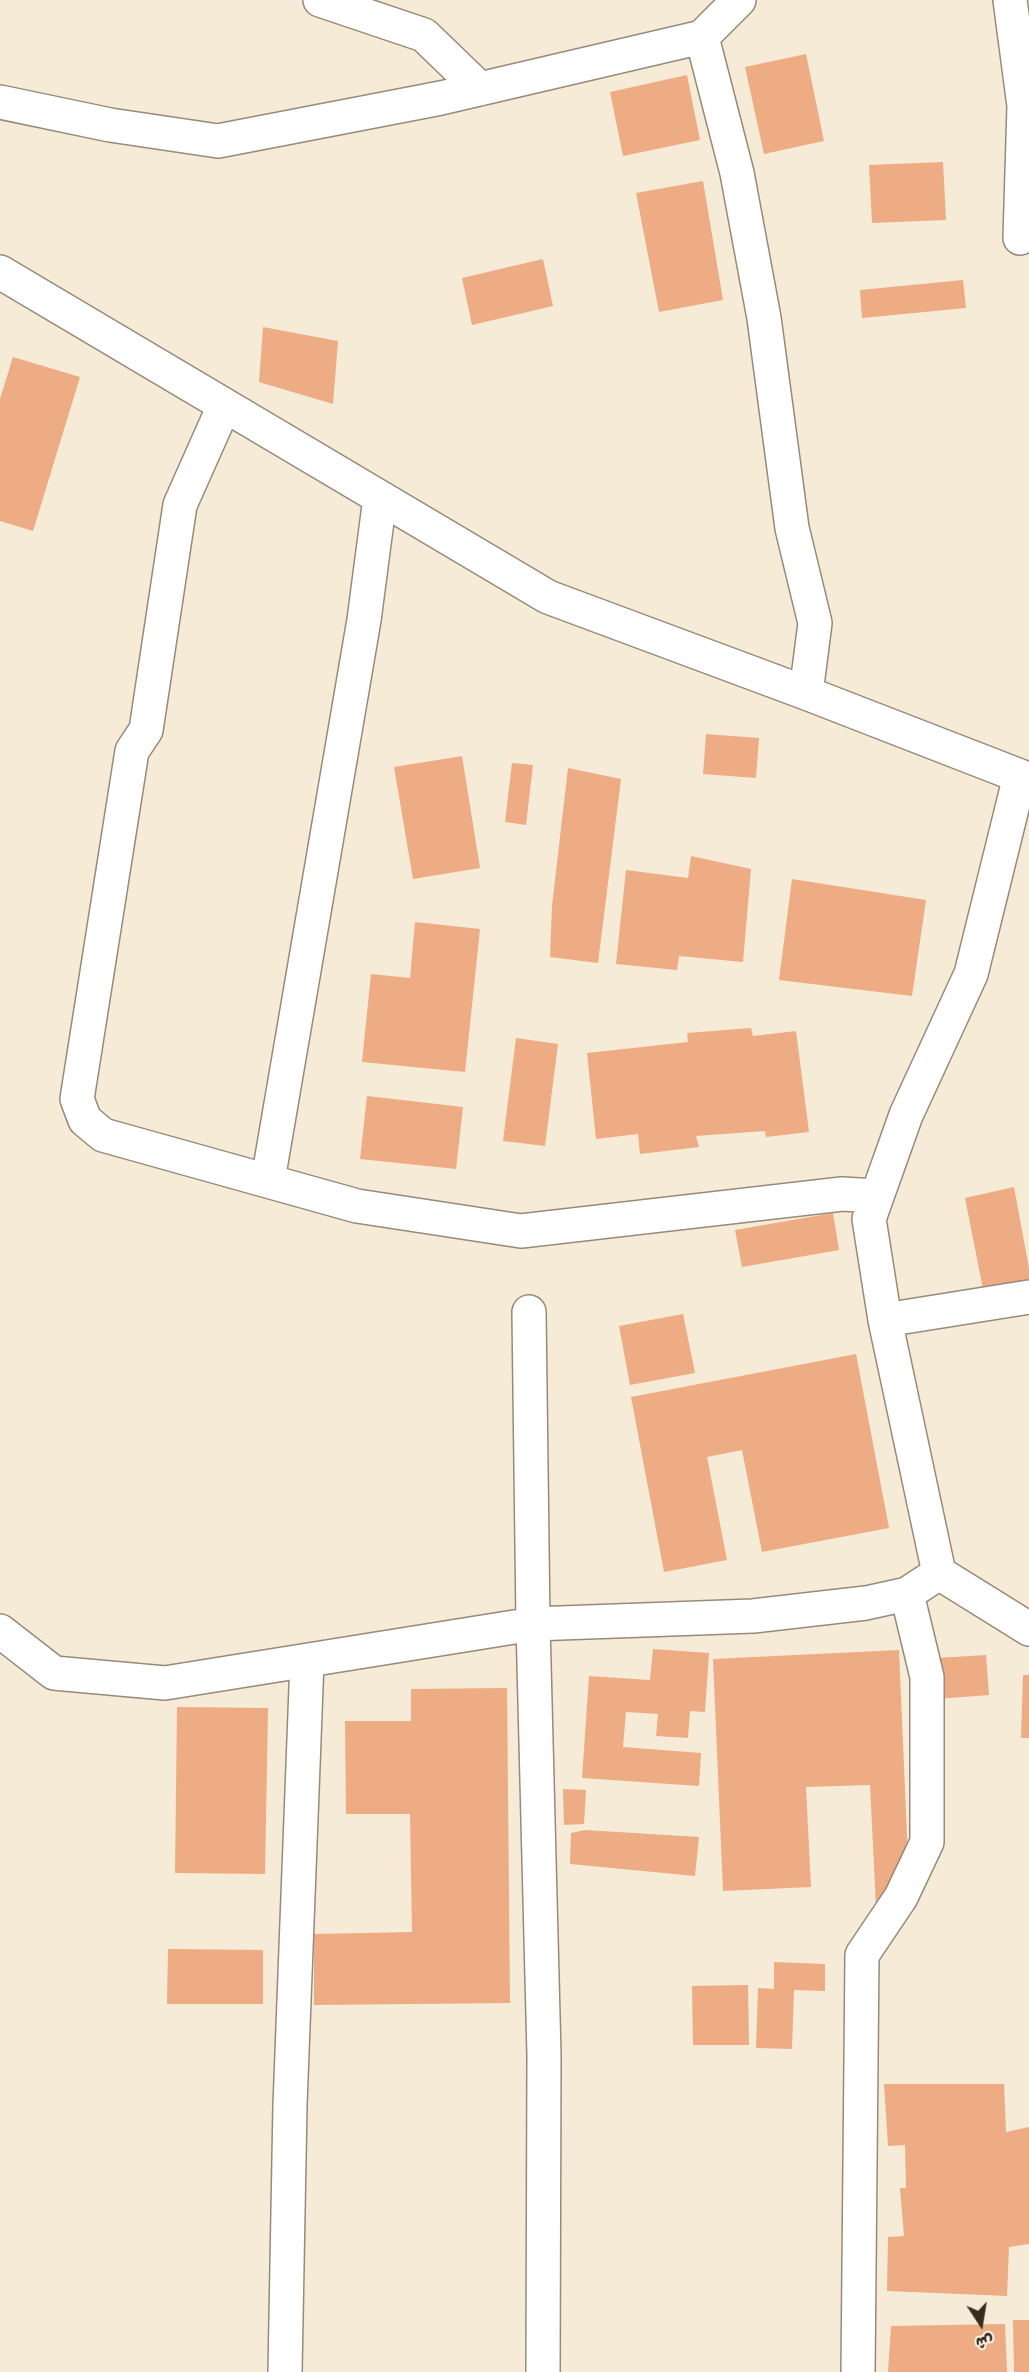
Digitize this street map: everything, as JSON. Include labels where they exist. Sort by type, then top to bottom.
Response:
[{"type":"street","points":[[320,0],[424,35],[480,89]]},
{"type":"street","points":[[0,102],[110,125],[218,141],[480,89],[702,37],[739,0]]},
{"type":"street","points":[[1010,0],[1024,106],[1020,238]]},
{"type":"street","points":[[702,37],[737,173],[764,318],[792,528],[815,623],[806,693]]},
{"type":"street","points":[[0,272],[548,597],[806,693],[1024,779],[971,974],[906,1115],[869,1219],[885,1320],[939,1573],[1029,1629]]},
{"type":"street","points":[[224,406],[180,505],[146,730],[132,751],[77,1099],[86,1120],[103,1135],[357,1206],[521,1231],[842,1194],[878,1196]]},
{"type":"street","points":[[268,1180],[350,711],[380,498]]},
{"type":"street","points":[[885,1320],[1029,1297]]},
{"type":"street","points":[[529,1312],[533,1624],[544,2055],[543,2372]]},
{"type":"street","points":[[0,1631],[54,1673],[165,1683],[533,1624],[753,1616],[866,1603],[907,1594],[939,1573]]},
{"type":"street","points":[[858,2372],[862,1955],[901,1897],[927,1842],[927,1677],[907,1594]]},
{"type":"street","points":[[285,2372],[290,2105],[307,1661]]},
{"type":"building","points":[[806,54],[824,141],[764,154],[745,67]]},
{"type":"building","points":[[687,75],[700,140],[623,156],[610,92]]},
{"type":"building","points":[[943,162],[946,220],[872,223],[869,165]]},
{"type":"building","points":[[703,181],[723,300],[659,312],[636,193]]},
{"type":"building","points":[[543,259],[553,306],[472,325],[462,278]]},
{"type":"building","points":[[963,280],[966,308],[862,318],[860,290]]},
{"type":"building","points":[[263,327],[338,341],[333,404],[259,382]]},
{"type":"building","points":[[13,357],[80,377],[33,531],[0,521],[0,399]]},
{"type":"building","points":[[706,734],[759,738],[756,778],[703,774]]},
{"type":"building","points":[[462,756],[480,868],[413,879],[394,767]]},
{"type":"building","points":[[512,763],[533,765],[526,825],[505,822]]},
{"type":"building","points":[[568,768],[621,779],[598,963],[550,957],[552,906]]},
{"type":"building","points":[[691,856],[751,869],[743,962],[679,956],[677,970],[616,964],[626,870],[688,878]]},
{"type":"building","points":[[792,879],[926,900],[912,996],[779,980]]},
{"type":"building","points":[[415,922],[480,929],[465,1072],[362,1062],[371,974],[410,978]]},
{"type":"building","points":[[751,1028],[753,1036],[796,1031],[809,1132],[766,1137],[765,1131],[696,1136],[699,1147],[640,1154],[638,1134],[596,1139],[587,1053],[688,1042],[687,1033]]},
{"type":"building","points":[[516,1038],[558,1044],[545,1146],[503,1141]]},
{"type":"building","points":[[367,1096],[463,1107],[456,1169],[360,1159]]},
{"type":"building","points":[[1014,1187],[1029,1268],[1029,1289],[985,1299],[965,1198]]},
{"type":"building","points":[[833,1213],[839,1250],[742,1267],[735,1230]]},
{"type":"building","points":[[683,1314],[695,1373],[630,1385],[619,1326]]},
{"type":"building","points":[[856,1354],[889,1528],[762,1552],[742,1450],[707,1457],[727,1560],[664,1572],[631,1397]]},
{"type":"building","points":[[653,1649],[709,1653],[705,1712],[690,1711],[688,1738],[656,1736],[658,1714],[626,1712],[623,1747],[701,1753],[699,1786],[582,1778],[589,1676],[650,1680]]},
{"type":"building","points":[[899,1650],[910,1906],[876,1907],[870,1785],[806,1787],[811,1887],[723,1891],[713,1659]]},
{"type":"building","points":[[986,1655],[989,1695],[922,1700],[919,1659]]},
{"type":"building","points":[[1023,1675],[1029,1675],[1029,1738],[1021,1738]]},
{"type":"building","points":[[507,1688],[510,2003],[314,2005],[314,1934],[412,1932],[410,1814],[346,1814],[345,1721],[411,1721],[411,1689]]},
{"type":"building","points":[[177,1707],[268,1708],[265,1874],[175,1873]]},
{"type":"building","points":[[563,1789],[586,1790],[584,1824],[564,1825]]},
{"type":"building","points":[[585,1830],[699,1837],[695,1876],[570,1864],[571,1833]]},
{"type":"building","points":[[168,1949],[263,1950],[263,2004],[167,2004]]},
{"type":"building","points":[[774,1962],[825,1964],[825,1991],[794,1990],[792,2049],[756,2048],[758,1988],[774,1989]]},
{"type":"building","points":[[748,1985],[749,2045],[693,2045],[692,1986]]},
{"type":"building","points":[[884,2084],[1004,2084],[1006,2132],[1029,2127],[1029,2244],[1009,2247],[1007,2296],[887,2291],[888,2237],[904,2236],[900,2188],[906,2188],[905,2145],[888,2146]]},
{"type":"building","points":[[1013,2320],[1029,2320],[1029,2372],[1014,2372]]},
{"type":"building","points":[[1005,2324],[1007,2372],[888,2372],[891,2326]]}]
